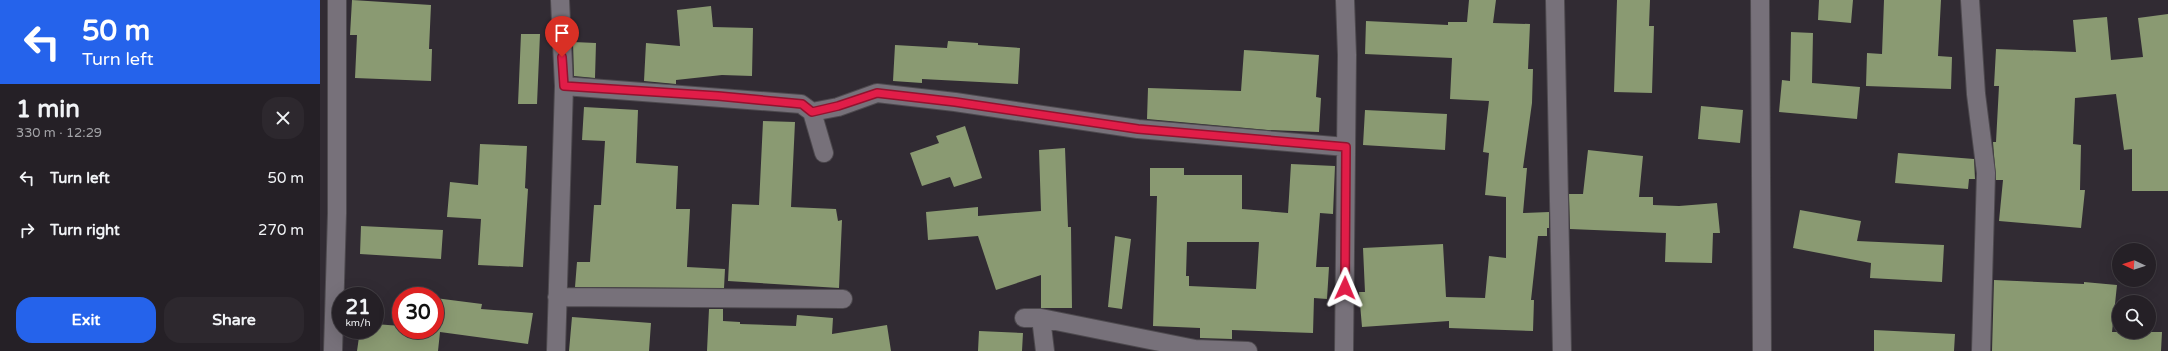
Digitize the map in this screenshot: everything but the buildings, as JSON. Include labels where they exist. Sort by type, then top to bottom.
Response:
[{"type":"street","points":[[333,351],[337,213],[337,0]]},
{"type":"street","points":[[556,351],[564,86],[560,0]]},
{"type":"street","points":[[1344,351],[1347,55],[1345,0]]},
{"type":"street","points":[[1555,0],[1562,351]]},
{"type":"street","points":[[1760,0],[1762,351]]},
{"type":"street","points":[[1970,0],[1976,94],[1986,173],[1981,351]]},
{"type":"street","points":[[564,86],[718,96],[802,104],[812,112],[824,153]]},
{"type":"street","points":[[812,112],[838,106],[877,93],[955,102],[1138,129],[1346,147]]},
{"type":"street","points":[[557,297],[843,300]]},
{"type":"street","points":[[1045,351],[1032,318],[1195,349],[1248,351]]},
{"type":"route","points":[[562,57],[564,86],[718,96],[802,104],[812,112],[838,106],[877,93],[955,102],[1138,129],[1346,147],[1345,288]]}]
